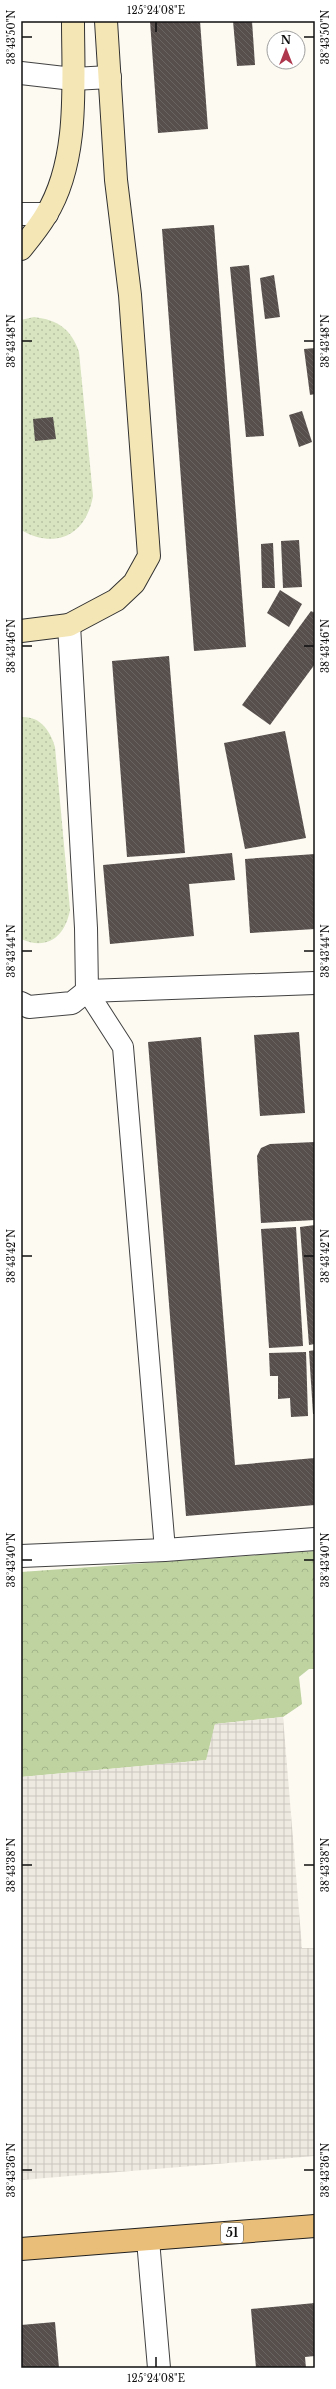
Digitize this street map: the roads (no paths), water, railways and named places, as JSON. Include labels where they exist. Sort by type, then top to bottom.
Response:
[{"type":"main road","points":[[21,249],[47,214],[59,186],[71,136],[73,21]]},
{"type":"main road","points":[[21,631],[69,625],[116,600],[134,583],[149,556],[130,295],[116,180],[106,21]]},
{"type":"main road","name":"51","points":[[21,2249],[315,2226]]},
{"type":"street","points":[[21,73],[73,79],[110,77]]},
{"type":"street","points":[[21,214],[47,214]]},
{"type":"street","points":[[69,625],[86,928],[87,991],[123,1047],[164,1550]]},
{"type":"street","points":[[21,1003],[29,1007],[72,1003],[87,991],[315,983]]},
{"type":"street","points":[[21,1556],[164,1550],[315,1539]]},
{"type":"street","points":[[148,2240],[160,2368]]}]
